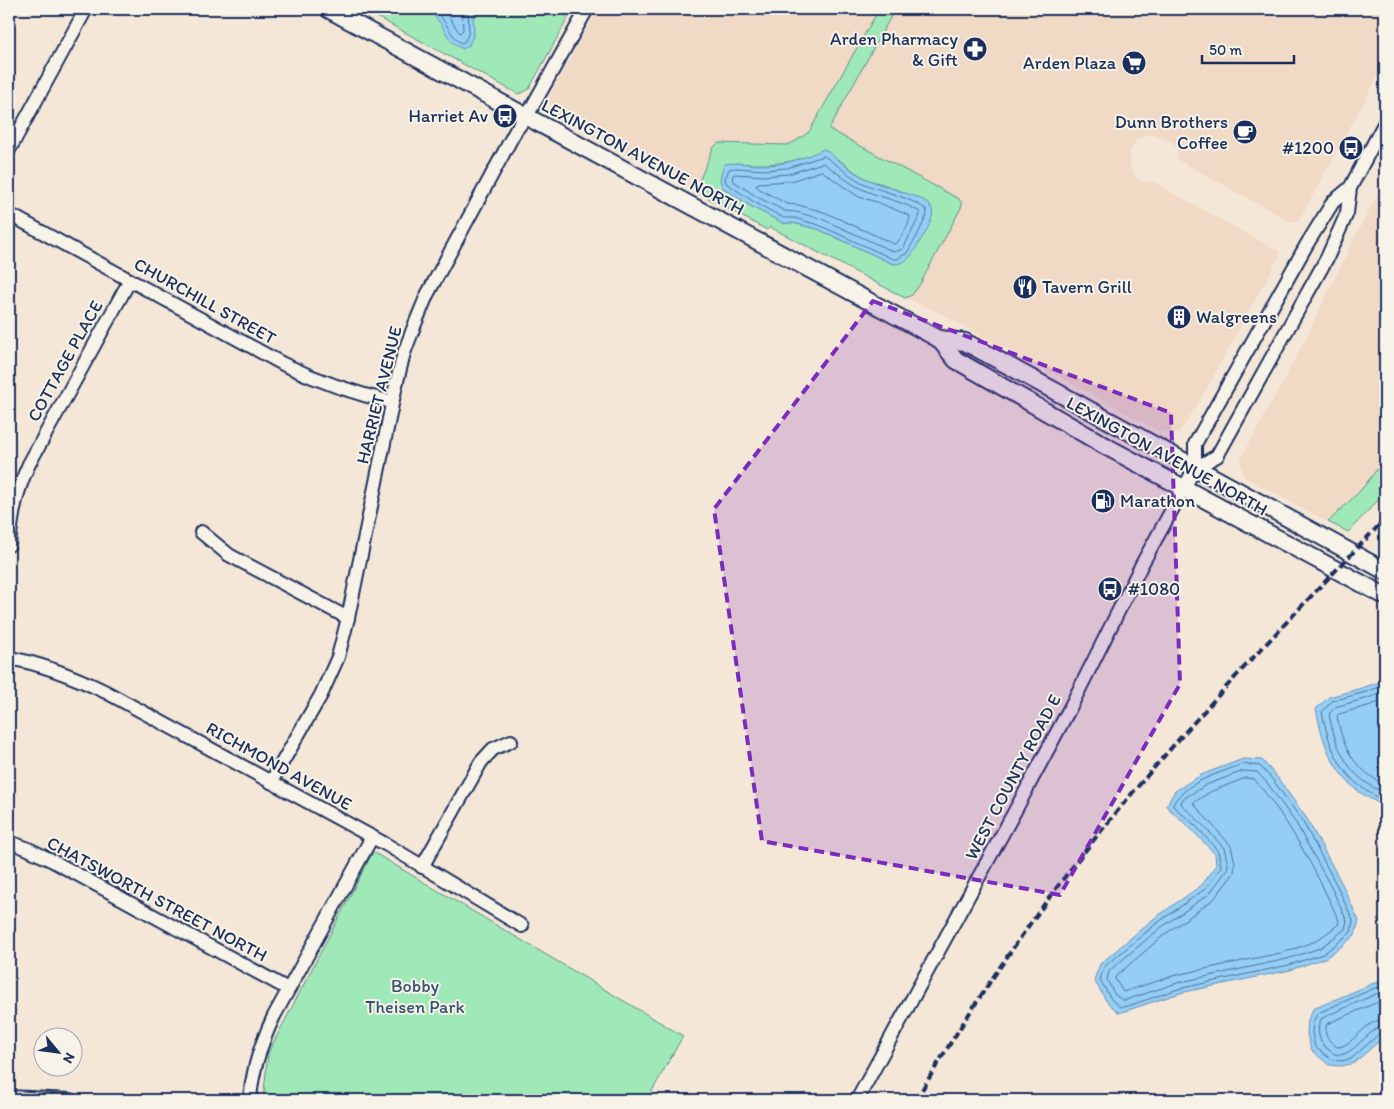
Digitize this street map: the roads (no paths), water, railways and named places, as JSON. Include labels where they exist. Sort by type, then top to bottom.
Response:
[{"type":"main road","name":"LEXINGTON AVENUE NORTH","points":[[328,9],[939,339],[965,342],[1385,571]]},
{"type":"main road","name":"LEXINGTON AVENUE NORTH","points":[[939,339],[956,360],[1109,448],[1385,596]]},
{"type":"street","points":[[9,150],[86,9]]},
{"type":"street","name":"HARRIET AVENUE","points":[[271,782],[330,678],[338,657],[348,618],[392,402],[404,353],[415,324],[427,295],[516,130],[526,116],[586,9]]},
{"type":"street","name":"WEST COUNTY ROAD E","points":[[857,1100],[1071,706],[1142,564],[1183,488],[1195,468],[1217,456],[1326,258],[1347,213],[1350,188],[1385,122]]},
{"type":"street","name":"WEST COUNTY ROAD E","points":[[1195,468],[1195,444],[1307,244],[1333,202],[1350,188]]},
{"type":"street","name":"CHURCHILL STREET","points":[[9,214],[311,378],[342,389],[392,402]]},
{"type":"street","name":"COTTAGE PLACE","points":[[9,545],[14,503],[29,464],[130,280]]},
{"type":"street","points":[[201,532],[229,555],[348,618]]},
{"type":"street","name":"RICHMOND AVENUE","points":[[9,658],[49,668],[106,692],[372,837],[522,926]]},
{"type":"street","points":[[422,866],[481,762],[493,749],[511,741]]},
{"type":"street","points":[[250,1100],[256,1060],[264,1036],[372,837]]},
{"type":"street","name":"CHATSWORTH STREET NORTH","points":[[9,842],[51,860],[288,989]]},
{"type":"street","points":[[9,1097],[70,1100]]},
{"type":"water","points":[[425,9],[473,9],[474,33],[469,45],[463,49],[454,43],[436,18]]},
{"type":"water","points":[[824,149],[860,175],[918,198],[930,206],[933,212],[929,225],[913,254],[907,260],[893,264],[818,229],[793,223],[783,223],[752,207],[722,187],[720,179],[724,164],[779,164],[802,158]]},
{"type":"water","points":[[1385,680],[1385,806],[1361,793],[1343,776],[1330,756],[1316,709],[1329,697]]},
{"type":"water","points":[[1243,759],[1262,760],[1277,777],[1307,819],[1342,884],[1359,921],[1355,935],[1325,958],[1290,970],[1180,993],[1119,1013],[1107,1002],[1094,980],[1100,964],[1152,920],[1202,885],[1216,866],[1215,854],[1166,806],[1175,791],[1201,775]]},
{"type":"water","points":[[1385,982],[1385,1036],[1354,1063],[1342,1066],[1329,1065],[1311,1050],[1307,1034],[1308,1020],[1313,1009],[1374,983]]},
{"type":"railway","points":[[916,1100],[969,1013],[1007,957],[1067,874],[1104,827],[1142,781],[1222,692],[1385,519]]},
{"type":"place","name":"Arden Pharmacy & Gift","points":[[975,49]]},
{"type":"place","name":"Arden Plaza","points":[[1134,63]]},
{"type":"place","name":"Harriet Av","points":[[505,116]]},
{"type":"place","name":"Dunn Brothers Coffee","points":[[1245,132]]},
{"type":"place","name":"#1200","points":[[1351,148]]},
{"type":"place","name":"Tavern Grill","points":[[1025,287]]},
{"type":"place","name":"Walgreens","points":[[1179,317]]},
{"type":"place","name":"Marathon","points":[[1103,501]]},
{"type":"place","name":"#1080","points":[[1110,589]]},
{"type":"park label","name":"Bobby Theisen Park","points":[[415,996]]}]
